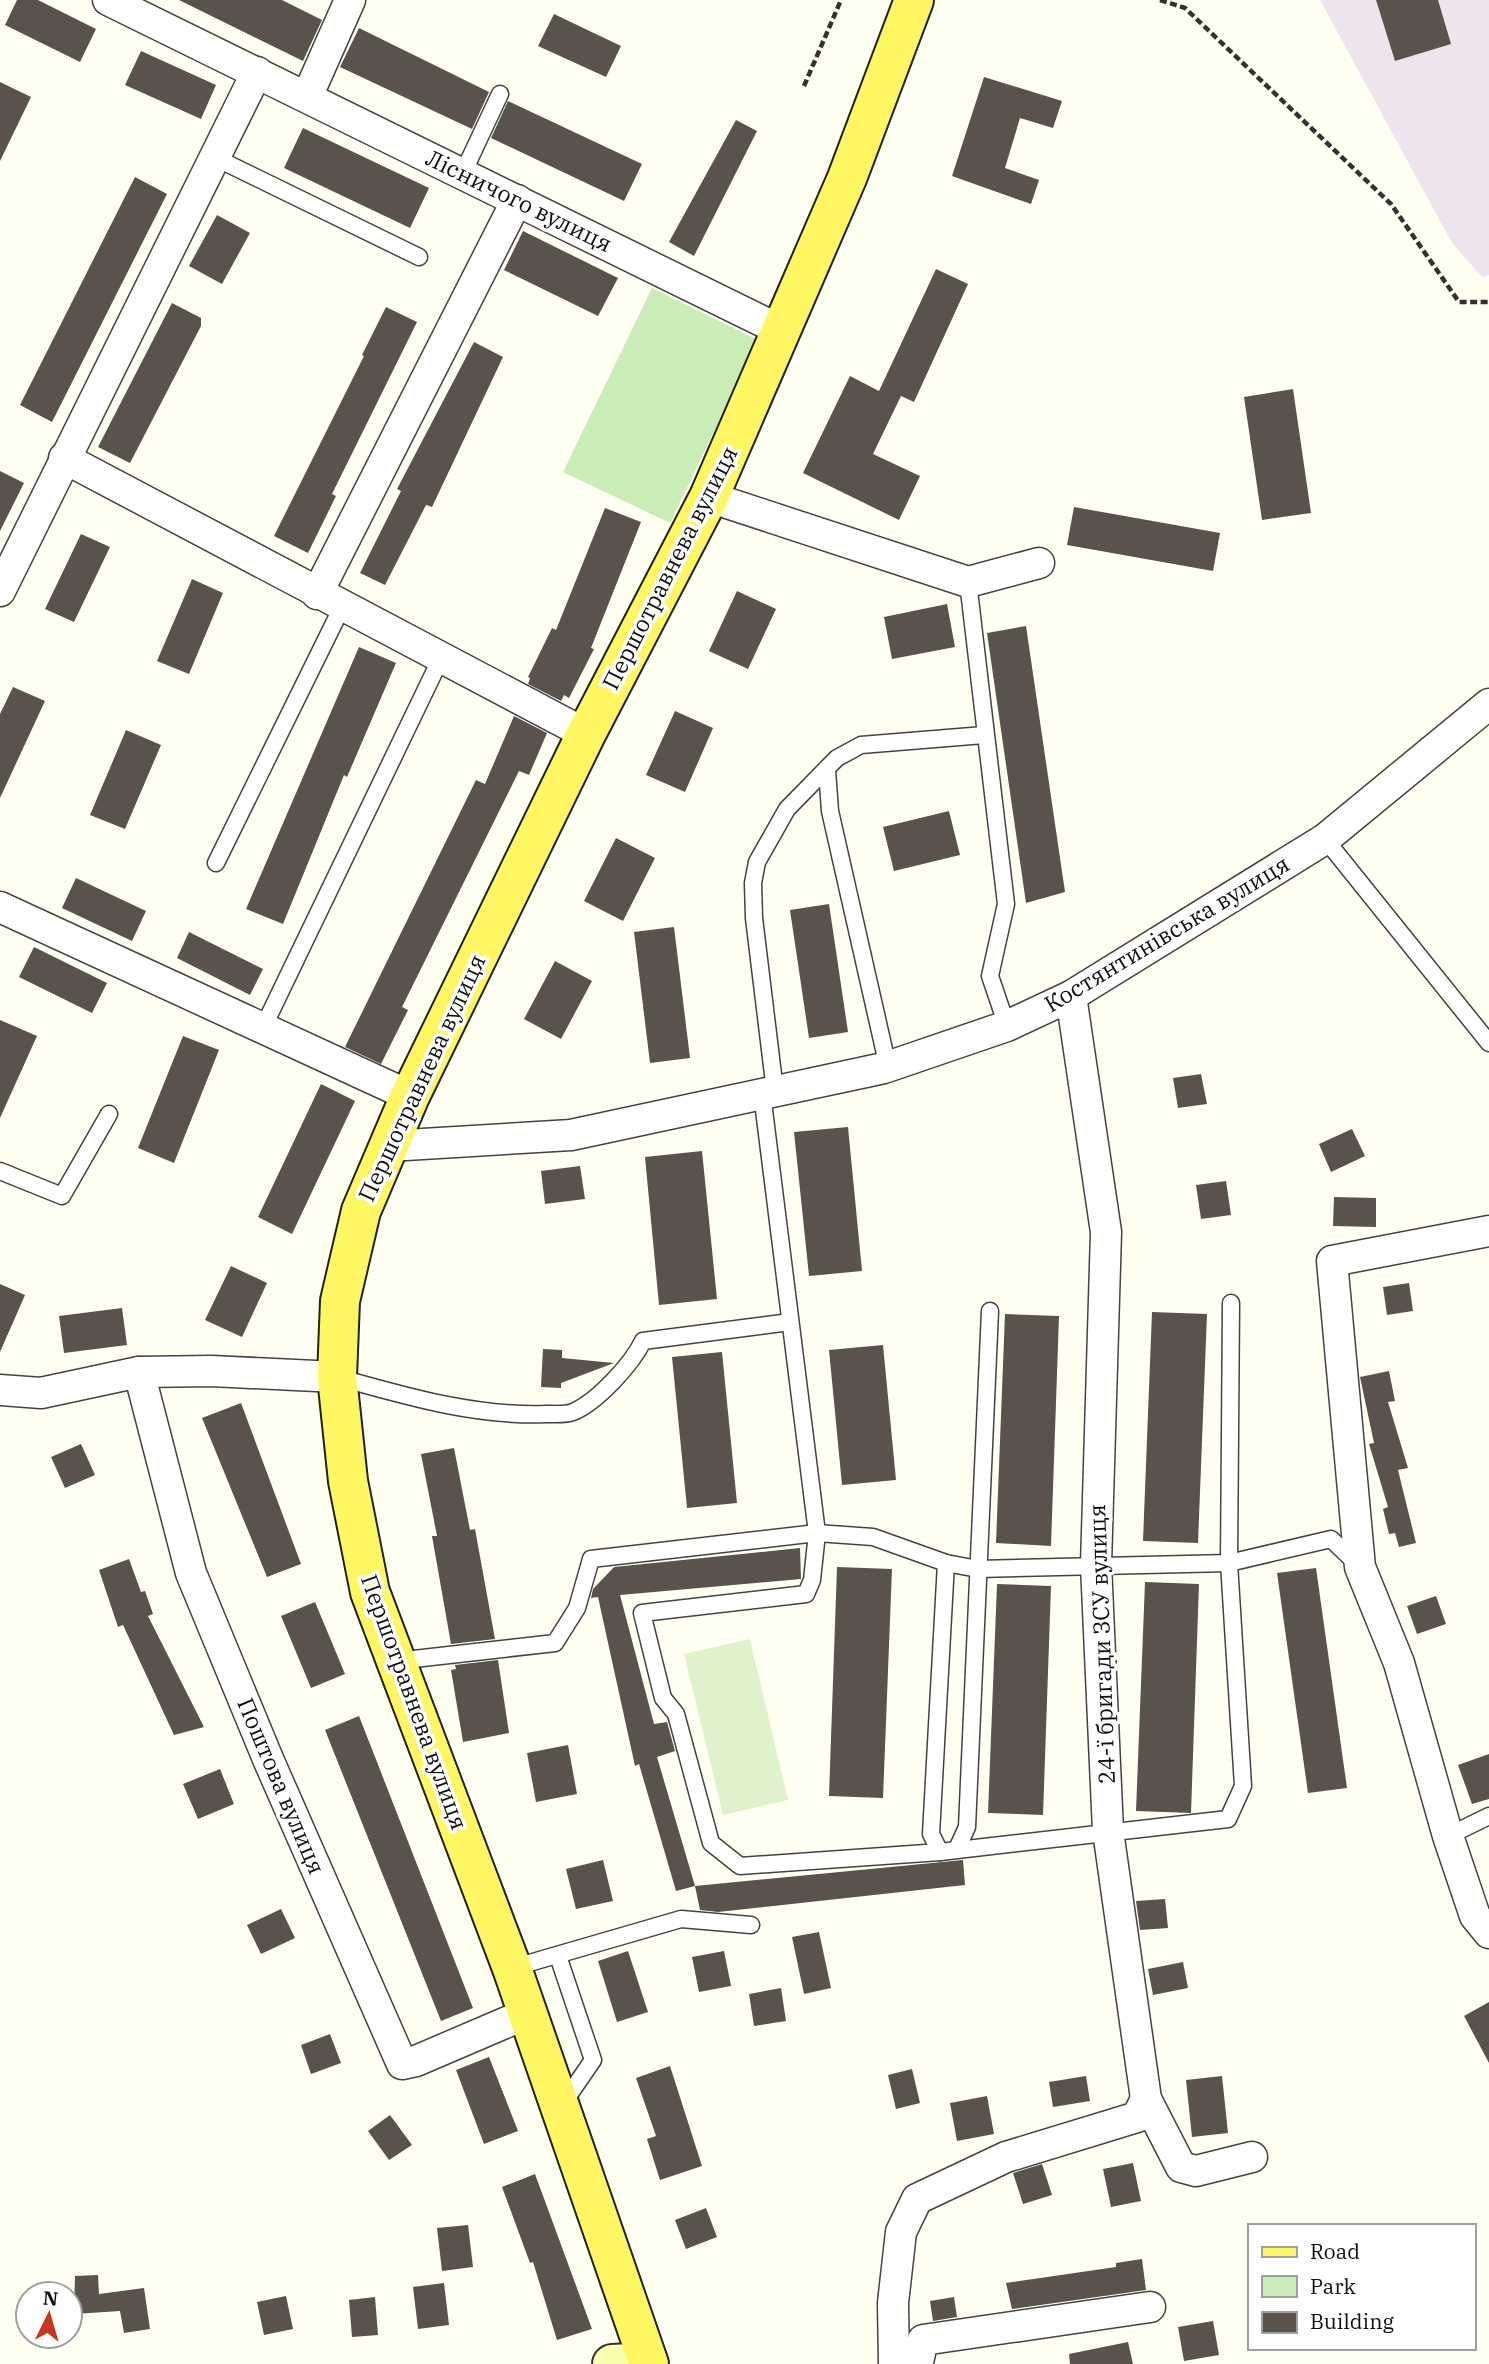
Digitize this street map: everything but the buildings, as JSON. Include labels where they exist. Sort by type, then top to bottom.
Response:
[{"type":"main road","name":"Першотравнева вулиця","points":[[636,2363],[560,2108],[528,2014],[370,1592],[348,1481],[337,1377],[340,1301],[361,1211],[410,1096],[586,734],[709,497],[847,178],[914,0]]},
{"type":"street","name":"Лісничого вулиця","points":[[108,0],[782,331]]},
{"type":"street","points":[[307,97],[351,0]]},
{"type":"street","points":[[0,592],[257,72]]},
{"type":"street","points":[[330,600],[517,200]]},
{"type":"street","points":[[64,458],[586,734]]},
{"type":"street","points":[[709,497],[968,582],[1039,563]]},
{"type":"street","name":"Костянтинівська вулиця","points":[[389,1146],[571,1135],[888,1067],[1007,1027],[1071,996],[1325,839],[1489,704]]},
{"type":"street","points":[[0,907],[410,1096]]},
{"type":"street","name":"24-ї бригади ЗСУ вулиця","points":[[1071,996],[1106,1232],[1096,1565],[1108,1831],[1146,2099],[1181,2167],[1196,2171],[1252,2157]]},
{"type":"street","points":[[1489,1231],[1332,1261],[1360,1567],[1399,1663],[1448,1836],[1475,1916],[1489,1933]]},
{"type":"street","points":[[0,1390],[41,1392],[139,1373],[212,1371],[337,1377]]},
{"type":"street","name":"Поштова вулиця","points":[[139,1373],[191,1573],[268,1759],[402,2064],[416,2061],[528,2014]]},
{"type":"street","points":[[894,2364],[893,2303],[901,2232],[917,2199],[1006,2157],[1137,2117],[1146,2099]]},
{"type":"street","points":[[911,2364],[918,2362],[923,2340],[1150,2307]]},
{"type":"lane","points":[[463,173],[500,94]]},
{"type":"lane","points":[[214,157],[419,257]]},
{"type":"lane","points":[[968,582],[1006,904],[990,976],[1007,1027]]},
{"type":"lane","points":[[216,863],[330,600]]},
{"type":"lane","points":[[262,1030],[441,658]]},
{"type":"lane","points":[[984,735],[862,745],[837,758],[787,809],[757,862],[753,883],[768,1093],[790,1322],[817,1533],[812,1580],[806,1594],[642,1613],[663,1698],[676,1714],[710,1843],[740,1866],[940,1852],[1228,1819],[1243,1786],[1229,1563],[1231,1303]]},
{"type":"lane","points":[[827,770],[830,811],[888,1067]]},
{"type":"lane","points":[[1325,839],[1489,1043]]},
{"type":"lane","points":[[0,1171],[62,1196],[109,1114]]},
{"type":"lane","points":[[957,1849],[967,1827],[990,1311]]},
{"type":"lane","points":[[337,1377],[411,1398],[477,1410],[531,1415],[572,1413],[600,1393],[636,1355],[643,1341],[790,1322]]},
{"type":"lane","points":[[396,1661],[555,1643],[577,1608],[592,1559],[817,1533],[873,1537],[946,1563],[978,1569],[1229,1563],[1331,1539],[1360,1567]]},
{"type":"lane","points":[[940,1852],[931,1834],[946,1563]]},
{"type":"lane","points":[[1448,1836],[1489,1816]]},
{"type":"lane","points":[[512,1968],[681,1919],[751,1925]]},
{"type":"lane","points":[[558,1956],[593,2060],[560,2108]]},
{"type":"path","points":[[804,86],[841,0]]},
{"type":"path","points":[[1160,0],[1185,8],[1391,204],[1459,302],[1489,302]]},
{"type":"shaded area","points":[[1320,0],[1489,0],[1489,275],[1482,277],[1452,243]]},
{"type":"green space","points":[[652,288],[758,340],[670,523],[563,472]]},
{"type":"green space","points":[[750,1639],[788,1800],[723,1815],[684,1654]]}]
